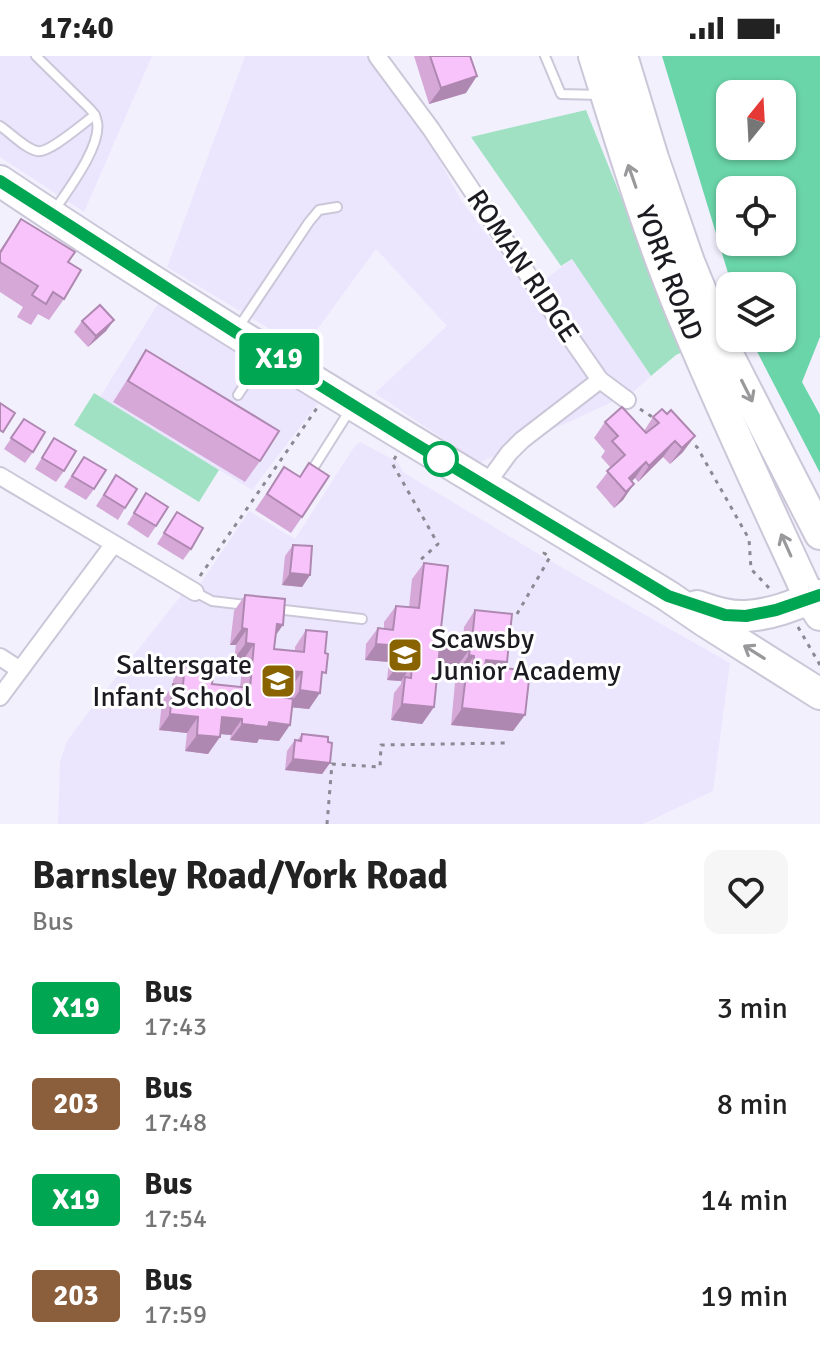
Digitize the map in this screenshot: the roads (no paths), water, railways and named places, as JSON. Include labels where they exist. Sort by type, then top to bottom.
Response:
[{"type":"highway","name":"YORK ROAD","points":[[594,56],[677,302],[809,604]]},
{"type":"highway","name":"YORK ROAD","points":[[622,56],[689,262],[718,331],[820,534]]},
{"type":"highway","points":[[0,181],[235,332],[668,596],[820,694]]},
{"type":"highway","points":[[668,596],[725,615],[746,616],[809,604]]},
{"type":"street","name":"ROMAN RIDGE","points":[[377,56],[431,129],[600,380],[627,400]]},
{"type":"street","points":[[485,486],[522,440],[600,380]]},
{"type":"street","points":[[0,476],[192,591]]},
{"type":"street","points":[[0,697],[113,545]]},
{"type":"street","points":[[0,657],[20,670]]},
{"type":"lane","points":[[36,56],[95,115],[98,124],[93,145],[80,173],[51,215]]},
{"type":"lane","points":[[545,56],[561,94],[606,95]]},
{"type":"lane","points":[[0,126],[34,150],[42,152],[95,115]]},
{"type":"lane","points":[[235,332],[309,222],[319,210],[337,207]]},
{"type":"lane","points":[[238,395],[267,351]]},
{"type":"lane","points":[[312,470],[342,397]]},
{"type":"lane","points":[[192,591],[212,601],[257,606]]},
{"type":"lane","points":[[272,608],[362,619]]},
{"type":"place","name":"Scawsby Junior Academy","points":[[405,655]]},
{"type":"place","name":"Saltersgate Infant School","points":[[278,681]]}]
